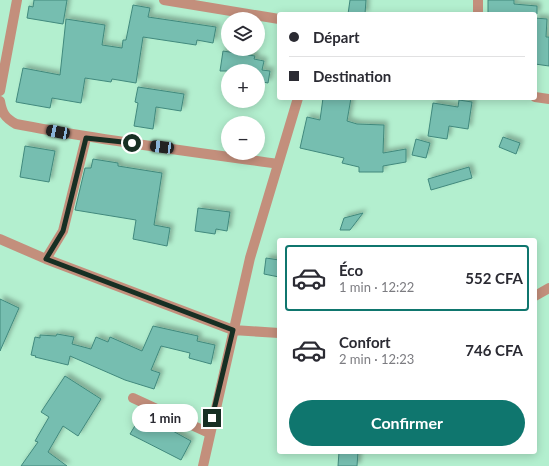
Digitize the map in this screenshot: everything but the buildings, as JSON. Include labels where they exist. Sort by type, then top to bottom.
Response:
[{"type":"street","points":[[0,91],[17,0]]},
{"type":"street","points":[[164,0],[277,19]]},
{"type":"street","points":[[478,0],[478,12]]},
{"type":"street","points":[[537,97],[549,99]]},
{"type":"street","points":[[203,466],[209,433],[250,258],[297,100]]},
{"type":"street","points":[[0,101],[1,110],[6,119],[16,124],[86,138],[178,149],[278,164]]},
{"type":"street","points":[[46,259],[63,231],[86,138]]},
{"type":"street","points":[[0,239],[46,259],[233,330],[277,333]]},
{"type":"street","points":[[537,295],[549,288]]},
{"type":"street","points":[[133,398],[209,433]]},
{"type":"route","points":[[132,143],[86,138],[72,200],[63,231],[46,259],[233,330],[212,418]]}]
